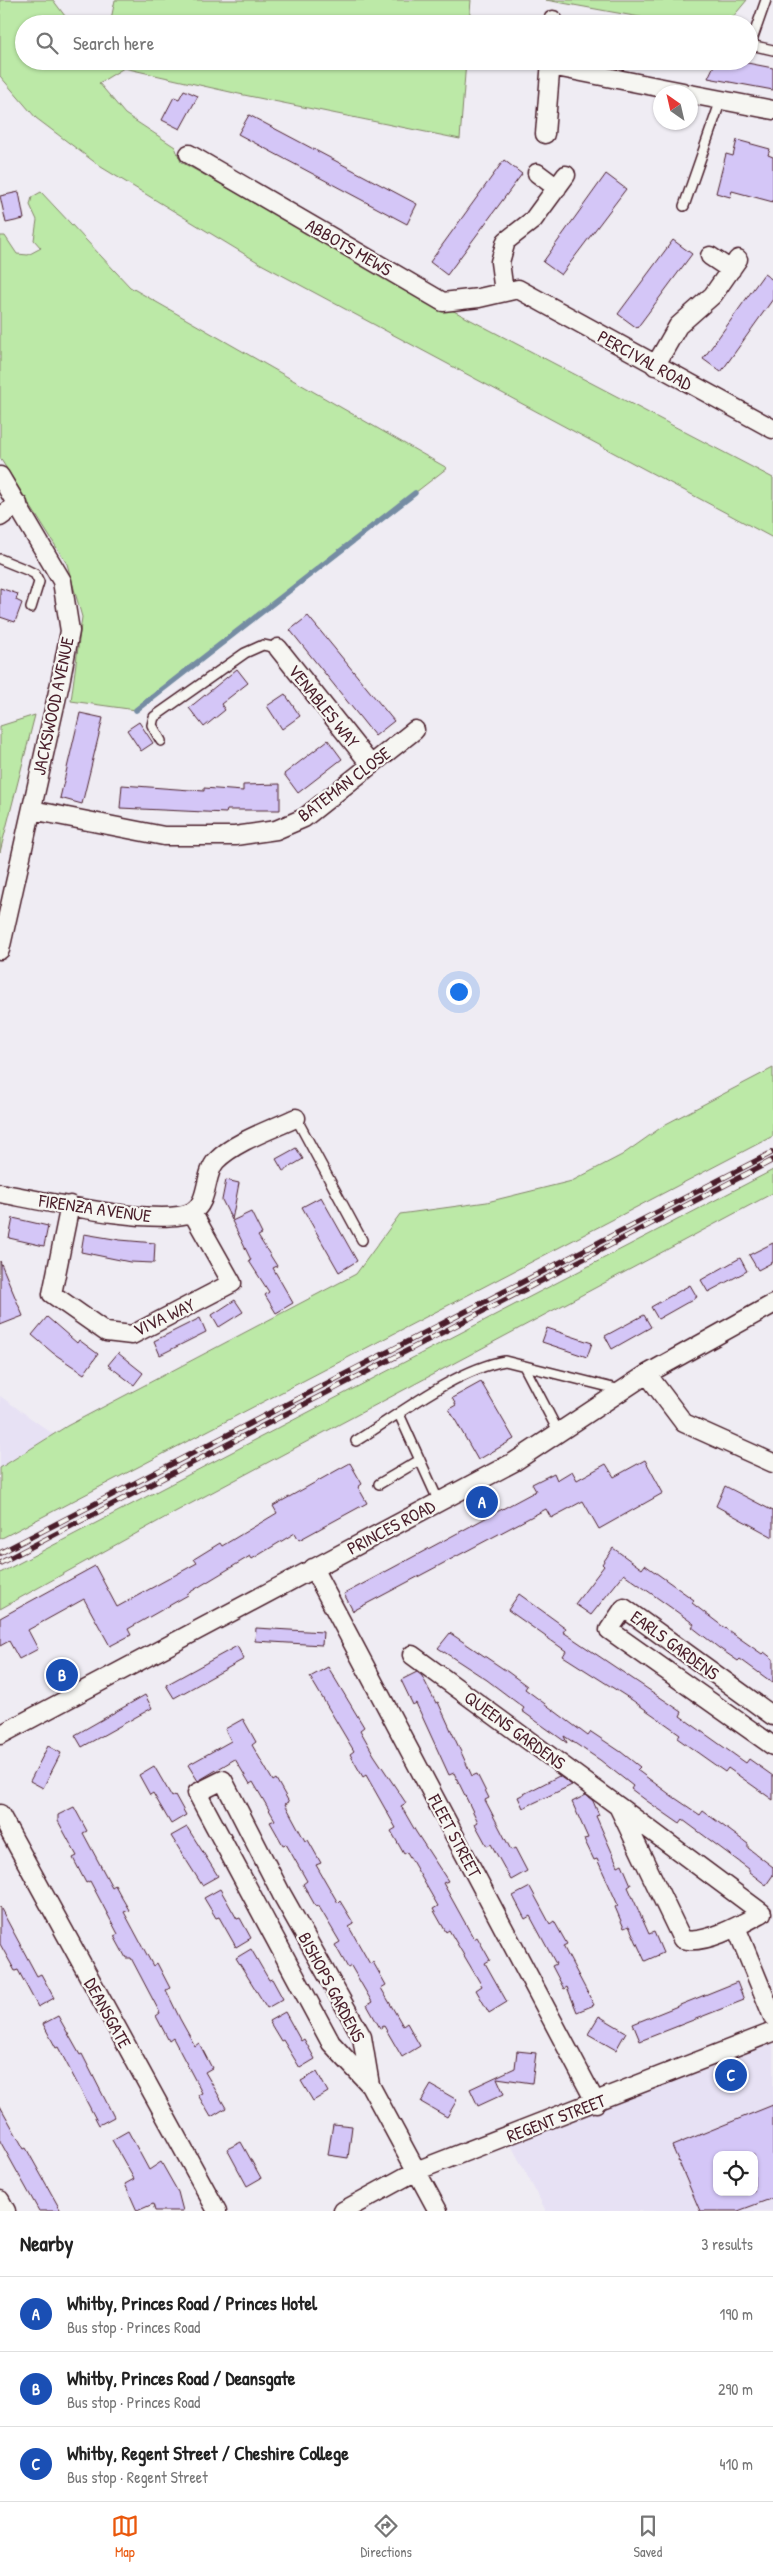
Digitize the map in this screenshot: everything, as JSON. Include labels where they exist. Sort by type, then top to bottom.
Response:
[{"type":"street","points":[[545,134],[550,70]]},
{"type":"street","points":[[583,70],[653,85]]},
{"type":"street","points":[[698,96],[773,110]]},
{"type":"street","name":"ABBOTS MEWS","points":[[189,154],[443,302],[511,291]]},
{"type":"street","points":[[511,291],[500,262],[506,241],[533,220],[561,182],[537,173]]},
{"type":"street","points":[[655,366],[678,326],[714,295],[734,265],[710,256]]},
{"type":"street","name":"PERCIVAL ROAD","points":[[511,291],[773,429]]},
{"type":"street","name":"JACKSWOOD AVENUE","points":[[0,476],[62,581],[70,631],[0,950]]},
{"type":"street","points":[[0,517],[18,504]]},
{"type":"street","name":"VENABLES WAY","points":[[278,648],[371,765]]},
{"type":"street","name":"BATEMAN CLOSE","points":[[32,810],[164,836],[235,836],[276,830],[304,818],[415,730]]},
{"type":"street","points":[[192,1212],[199,1204],[214,1163],[228,1151],[296,1118]]},
{"type":"street","name":"FIRENZA AVENUE","points":[[0,1193],[142,1216],[171,1218],[192,1212]]},
{"type":"street","name":"VIVA WAY","points":[[70,1205],[52,1294],[106,1332],[132,1335],[232,1283],[192,1212]]},
{"type":"street","name":"PRINCES ROAD","points":[[0,1736],[514,1462],[647,1374],[773,1304]]},
{"type":"street","points":[[647,1374],[684,1423],[773,1463]]},
{"type":"street","name":"FLEET STREET","points":[[313,1568],[596,2103]]},
{"type":"street","name":"EARLS GARDENS","points":[[757,1734],[772,1715],[624,1608],[609,1630],[773,1746]]},
{"type":"street","name":"QUEENS GARDENS","points":[[412,1655],[618,1806],[762,1913],[736,1927],[693,1943],[682,1939],[618,1806]]},
{"type":"street","name":"BISHOPS GARDENS","points":[[370,2085],[362,2037],[281,1893],[223,1780],[198,1793],[331,2043],[370,2085],[438,2211]]},
{"type":"street","name":"DEANSGATE","points":[[0,1814],[217,2211]]},
{"type":"street","points":[[257,1905],[281,1893]]},
{"type":"street","points":[[736,1927],[773,2017]]},
{"type":"street","name":"REGENT STREET","points":[[343,2211],[416,2171],[596,2103],[773,2032]]},
{"type":"street","points":[[204,2187],[204,2211]]},
{"type":"street","points":[[0,2200],[6,2211]]},
{"type":"lane","points":[[758,23],[766,0]]},
{"type":"lane","points":[[758,47],[773,50]]},
{"type":"lane","points":[[684,206],[721,100]]},
{"type":"lane","points":[[0,559],[35,574],[39,582],[31,608]]},
{"type":"lane","points":[[161,741],[152,725],[154,717],[245,653],[263,645],[278,648]]},
{"type":"lane","points":[[296,1118],[362,1240]]},
{"type":"lane","points":[[356,1441],[444,1386],[489,1364],[505,1361],[623,1390]]},
{"type":"lane","points":[[524,1366],[559,1433]]},
{"type":"lane","points":[[399,1414],[439,1502]]},
{"type":"lane","points":[[379,1484],[420,1460]]},
{"type":"shaded area","points":[[0,1396],[53,1434],[0,1468]]},
{"type":"shaded area","points":[[773,2043],[773,2211],[546,2211],[511,2145]]},
{"type":"green space","points":[[0,0],[53,0],[64,15],[15,15],[15,70],[121,70],[99,83],[125,114],[175,147],[181,162],[381,273],[773,478],[773,538],[261,264],[101,167],[36,118],[0,76]]},
{"type":"green space","points":[[115,0],[471,0],[470,15],[112,15]]},
{"type":"green space","points":[[546,0],[747,0],[734,15],[628,15]]},
{"type":"green space","points":[[133,70],[465,70],[460,139],[239,94]]},
{"type":"green space","points":[[41,192],[130,287],[447,468],[136,710],[71,701],[82,617],[67,564],[0,458],[0,236],[5,236],[17,254],[28,255],[41,248],[34,240],[37,220],[30,205],[32,197]]},
{"type":"green space","points":[[35,715],[0,852],[0,726]]},
{"type":"green space","points":[[773,1068],[773,1136],[0,1539],[0,1468],[67,1426],[356,1274],[400,1214],[487,1202],[572,1181],[622,1155],[666,1124]]},
{"type":"green space","points":[[773,1170],[773,1193],[175,1512],[0,1609],[0,1573]]},
{"type":"building","points":[[758,65],[773,68],[773,90],[708,78],[712,70],[758,70]]},
{"type":"building","points":[[184,90],[198,96],[180,129],[162,120],[174,97],[179,99]]},
{"type":"building","points":[[249,115],[417,204],[407,224],[238,134]]},
{"type":"building","points":[[737,140],[770,149],[768,155],[773,157],[773,202],[732,191],[730,197],[716,193],[726,154],[733,156]]},
{"type":"building","points":[[504,160],[522,174],[447,275],[430,262]]},
{"type":"building","points":[[606,174],[626,189],[561,275],[543,262]]},
{"type":"building","points":[[19,192],[24,219],[6,223],[0,196]]},
{"type":"building","points":[[673,240],[692,254],[637,328],[618,314]]},
{"type":"building","points":[[764,274],[773,280],[773,299],[721,372],[703,359]]},
{"type":"building","points":[[0,588],[18,594],[16,600],[22,603],[15,622],[0,617]]},
{"type":"building","points":[[308,616],[394,721],[375,736],[290,630]]},
{"type":"building","points":[[237,669],[248,683],[221,704],[225,710],[204,727],[189,708]]},
{"type":"building","points":[[285,694],[300,716],[282,729],[267,706]]},
{"type":"building","points":[[80,713],[103,718],[82,804],[60,798]]},
{"type":"building","points":[[139,722],[153,743],[141,751],[127,730]]},
{"type":"building","points":[[328,740],[342,759],[298,793],[284,774]]},
{"type":"building","points":[[280,784],[280,810],[227,810],[226,813],[120,808],[122,785],[204,791],[204,788],[243,791],[243,785]]},
{"type":"building","points":[[296,1148],[303,1159],[283,1171],[276,1159]]},
{"type":"building","points":[[226,1180],[239,1183],[232,1220],[222,1200]]},
{"type":"building","points":[[321,1197],[357,1261],[339,1272],[302,1207]]},
{"type":"building","points":[[251,1212],[262,1234],[258,1236],[277,1266],[273,1268],[293,1303],[276,1313],[265,1295],[269,1292],[249,1261],[251,1260],[232,1221]]},
{"type":"building","points":[[13,1218],[48,1226],[44,1246],[9,1238]]},
{"type":"building","points":[[84,1234],[155,1243],[154,1263],[130,1262],[81,1252]]},
{"type":"building","points":[[773,1243],[773,1262],[758,1270],[749,1255]]},
{"type":"building","points":[[740,1258],[747,1271],[708,1292],[701,1280]]},
{"type":"building","points":[[0,1261],[23,1316],[0,1325]]},
{"type":"building","points":[[690,1285],[697,1297],[658,1319],[651,1307]]},
{"type":"building","points":[[235,1300],[243,1312],[219,1327],[212,1315]]},
{"type":"building","points":[[644,1315],[651,1327],[612,1349],[605,1336]]},
{"type":"building","points":[[47,1317],[77,1343],[79,1340],[98,1354],[84,1374],[53,1353],[32,1335]]},
{"type":"building","points":[[200,1318],[206,1332],[160,1355],[154,1341]]},
{"type":"building","points":[[547,1328],[592,1343],[587,1357],[542,1342]]},
{"type":"building","points":[[118,1353],[143,1373],[134,1385],[108,1365]]},
{"type":"building","points":[[481,1382],[514,1439],[478,1460],[449,1409],[456,1405],[452,1398]]},
{"type":"building","points":[[645,1460],[663,1493],[599,1529],[583,1501],[551,1518],[546,1509],[353,1611],[344,1594],[536,1491],[532,1484],[554,1473],[557,1480],[572,1471],[577,1480],[606,1464],[614,1477]]},
{"type":"building","points":[[350,1463],[362,1484],[358,1487],[367,1503],[299,1540],[295,1533],[252,1559],[250,1556],[188,1595],[128,1629],[131,1635],[110,1646],[84,1599],[28,1630],[38,1649],[19,1659],[9,1641],[0,1646],[0,1618],[95,1566],[117,1607],[197,1563],[194,1559],[220,1543],[222,1546],[277,1513],[273,1506]]},
{"type":"building","points":[[725,1486],[773,1511],[773,1537],[716,1506]]},
{"type":"building","points":[[613,1548],[642,1569],[645,1565],[694,1600],[692,1603],[722,1626],[762,1654],[764,1652],[773,1659],[773,1683],[740,1659],[738,1661],[719,1648],[692,1627],[694,1624],[624,1574],[591,1615],[575,1604],[604,1566],[602,1564]]},
{"type":"building","points":[[519,1594],[566,1628],[563,1632],[682,1712],[680,1716],[746,1763],[749,1759],[773,1776],[773,1800],[728,1768],[725,1772],[677,1738],[680,1734],[632,1700],[563,1656],[566,1651],[508,1610]]},
{"type":"building","points":[[256,1628],[323,1632],[322,1645],[255,1641]]},
{"type":"building","points":[[450,1633],[527,1686],[525,1689],[588,1736],[591,1732],[621,1752],[640,1767],[637,1770],[672,1796],[700,1815],[703,1811],[748,1844],[748,1848],[773,1867],[773,1875],[766,1885],[749,1872],[749,1869],[683,1820],[680,1824],[631,1789],[633,1786],[600,1760],[564,1736],[567,1743],[522,1711],[524,1708],[487,1680],[438,1648]]},
{"type":"building","points":[[237,1646],[244,1659],[174,1698],[166,1685]]},
{"type":"building","points":[[328,1667],[364,1727],[360,1730],[374,1755],[406,1803],[401,1806],[448,1881],[443,1883],[474,1939],[477,1937],[490,1960],[485,1963],[507,2002],[489,2013],[476,1990],[482,1986],[449,1930],[446,1932],[433,1909],[438,1906],[407,1852],[404,1854],[391,1831],[396,1828],[366,1775],[363,1777],[356,1765],[350,1754],[354,1751],[310,1677]]},
{"type":"building","points":[[417,1672],[422,1676],[436,1703],[438,1702],[472,1776],[477,1774],[489,1798],[485,1800],[511,1850],[515,1848],[527,1871],[511,1880],[491,1844],[487,1846],[475,1824],[478,1822],[454,1773],[449,1775],[416,1703],[413,1705],[401,1680]]},
{"type":"building","points":[[145,1695],[152,1708],[82,1747],[75,1735]]},
{"type":"building","points":[[243,1719],[256,1742],[252,1745],[273,1781],[276,1779],[289,1802],[285,1804],[305,1841],[308,1840],[321,1863],[316,1865],[338,1903],[340,1901],[354,1924],[349,1927],[370,1964],[373,1962],[386,1985],[381,1988],[403,2026],[407,2023],[420,2046],[402,2057],[384,2026],[380,2028],[367,2005],[372,2002],[351,1966],[348,1968],[335,1945],[340,1942],[303,1884],[307,1881],[286,1844],[283,1845],[270,1822],[275,1820],[253,1782],[250,1784],[235,1759],[198,1781],[188,1765],[231,1741],[225,1729]]},
{"type":"building","points":[[48,1746],[61,1753],[43,1788],[30,1781]]},
{"type":"building","points":[[154,1766],[172,1797],[175,1795],[186,1815],[171,1824],[153,1793],[150,1795],[139,1775]]},
{"type":"building","points":[[559,1776],[572,1785],[523,1808],[518,1797]]},
{"type":"building","points":[[586,1795],[593,1801],[599,1815],[596,1816],[618,1866],[622,1864],[631,1885],[628,1887],[649,1934],[654,1932],[663,1953],[645,1961],[629,1926],[624,1928],[615,1907],[618,1905],[597,1859],[594,1860],[584,1839],[588,1838],[572,1802]]},
{"type":"building","points":[[74,1807],[87,1831],[83,1833],[112,1887],[115,1885],[129,1910],[124,1912],[153,1966],[157,1963],[170,1988],[166,1990],[180,2019],[195,2046],[199,2043],[212,2068],[205,2072],[226,2108],[211,2117],[198,2095],[202,2093],[173,2038],[169,2041],[156,2016],[160,2013],[131,1958],[126,1958],[114,1936],[118,1934],[90,1881],[86,1883],[73,1858],[77,1856],[58,1821],[58,1815]]},
{"type":"building","points":[[187,1827],[218,1876],[202,1885],[171,1836]]},
{"type":"building","points":[[530,1887],[550,1924],[554,1921],[567,1944],[563,1946],[594,2005],[577,2012],[567,1987],[564,1989],[552,1966],[556,1964],[530,1916],[525,1919],[513,1896]]},
{"type":"building","points":[[220,1889],[237,1919],[240,1918],[251,1938],[236,1947],[219,1917],[216,1918],[204,1898]]},
{"type":"building","points":[[0,1907],[37,1976],[41,1974],[54,1998],[38,2007],[18,1970],[15,1971],[0,1944]]},
{"type":"building","points":[[251,1949],[269,1980],[272,1979],[283,1999],[267,2008],[236,1958]]},
{"type":"building","points":[[737,1982],[744,2000],[640,2041],[633,2024]]},
{"type":"building","points":[[285,2012],[301,2041],[304,2039],[315,2059],[300,2068],[269,2021]]},
{"type":"building","points":[[58,2016],[80,2055],[82,2054],[114,2117],[99,2125],[58,2047],[56,2048],[43,2024]]},
{"type":"building","points":[[599,2016],[626,2032],[616,2050],[588,2034]]},
{"type":"building","points":[[517,2051],[536,2053],[532,2083],[497,2078],[504,2094],[478,2106],[470,2089],[515,2068]]},
{"type":"building","points":[[317,2072],[328,2092],[313,2101],[301,2081]]},
{"type":"building","points":[[431,2085],[457,2100],[447,2117],[421,2102]]},
{"type":"building","points":[[773,2105],[773,2198],[738,2211],[700,2211],[672,2146]]},
{"type":"building","points":[[0,2106],[61,2211],[39,2211],[0,2141]]},
{"type":"building","points":[[333,2124],[352,2126],[348,2158],[328,2155]]},
{"type":"building","points":[[128,2131],[149,2170],[161,2162],[178,2192],[183,2211],[155,2211],[153,2204],[137,2211],[125,2184],[134,2179],[112,2140]]},
{"type":"building","points":[[241,2142],[261,2178],[247,2186],[227,2149]]},
{"type":"waterway","points":[[136,710],[415,493]]},
{"type":"railway","points":[[0,1553],[773,1152]]},
{"type":"railway","points":[[0,1563],[773,1160]]},
{"type":"place","name":"Whitby, Princes Road / Princes Hotel","points":[[482,1502]]},
{"type":"place","name":"Whitby, Princes Road / Deansgate","points":[[62,1675]]},
{"type":"place","name":"Whitby, Regent Street / Cheshire College","points":[[731,2075]]}]
